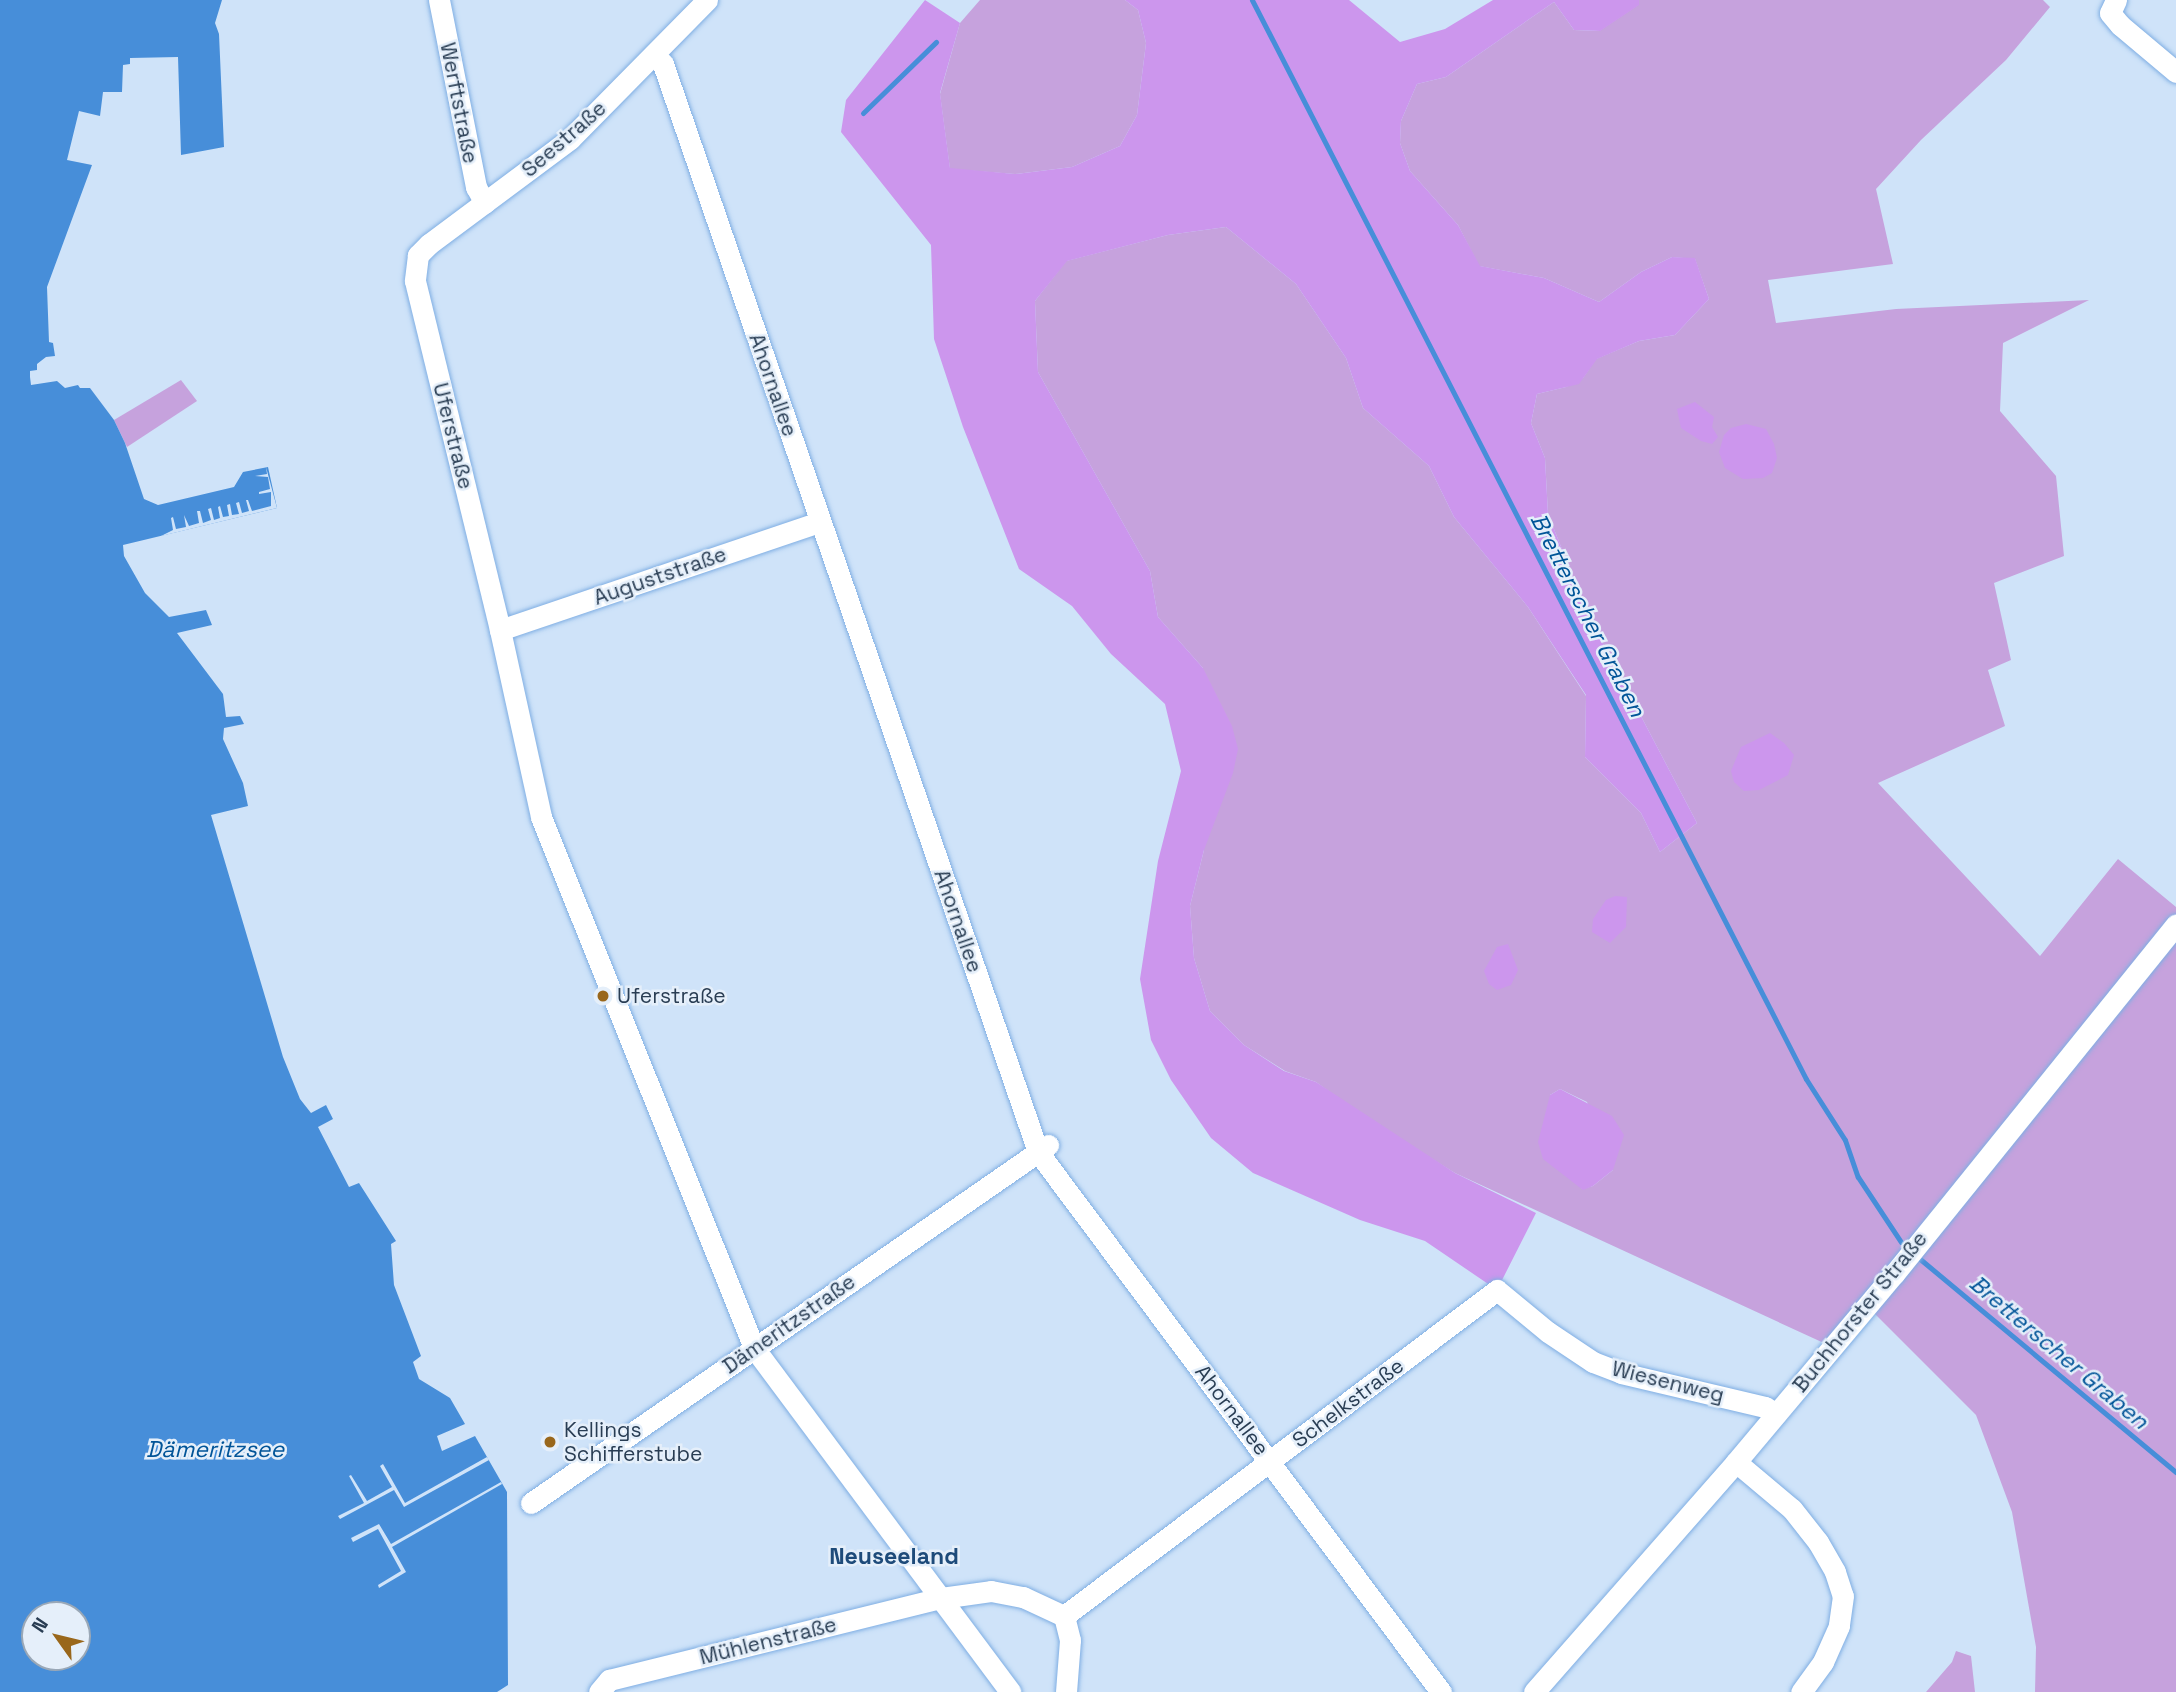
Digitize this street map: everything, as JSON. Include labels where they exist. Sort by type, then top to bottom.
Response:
[{"type":"street","name":"Werftstraße","points":[[439,0],[476,187],[485,203]]},
{"type":"street","name":"Seestraße","points":[[414,267],[418,255],[429,244],[570,139],[707,0]]},
{"type":"street","points":[[2113,7],[2120,25],[2176,72]]},
{"type":"street","name":"Ahornallee","points":[[655,55],[664,68],[819,522],[1043,1149],[1441,1692]]},
{"type":"street","name":"Uferstraße","points":[[414,267],[500,630],[541,817],[754,1348],[1010,1692]]},
{"type":"street","name":"Auguststraße","points":[[500,630],[819,522]]},
{"type":"street","name":"Buchhorster Straße","points":[[1534,1692],[1736,1462],[1900,1266],[2176,924]]},
{"type":"street","name":"Dämeritzstraße","points":[[531,1503],[1043,1149]]},
{"type":"street","name":"Schelkstraße","points":[[1064,1616],[1496,1290]]},
{"type":"street","name":"Wiesenweg","points":[[1496,1290],[1548,1332],[1593,1362],[1621,1373],[1765,1406],[1776,1414]]},
{"type":"street","points":[[1736,1462],[1798,1518],[1835,1572],[1843,1596],[1839,1626],[1823,1662],[1801,1692]]},
{"type":"street","points":[[941,1598],[972,1592],[1008,1592],[1040,1603],[1064,1616],[1070,1640],[1066,1692]]},
{"type":"street","name":"Mühlenstraße","points":[[599,1692],[609,1680],[941,1598]]},
{"type":"shaded area","points":[[925,0],[960,23],[940,93],[950,168],[1015,174],[1072,167],[1120,146],[1137,115],[1146,43],[1138,10],[1125,0],[1349,0],[1400,42],[1445,29],[1493,0],[1639,0],[1639,5],[1600,31],[1574,30],[1554,2],[1446,77],[1417,84],[1401,121],[1400,143],[1410,171],[1458,225],[1480,266],[1544,278],[1599,302],[1641,272],[1672,257],[1695,258],[1709,299],[1675,335],[1639,341],[1597,359],[1579,384],[1537,394],[1531,423],[1545,458],[1548,514],[1589,617],[1697,823],[1660,852],[1641,813],[1585,757],[1586,695],[1528,607],[1454,517],[1429,466],[1363,408],[1346,358],[1296,284],[1226,227],[1168,235],[1067,261],[1035,301],[1038,372],[1150,571],[1158,617],[1203,668],[1232,726],[1238,749],[1233,773],[1204,850],[1190,906],[1194,958],[1210,1011],[1244,1045],[1284,1071],[1316,1082],[1455,1173],[1536,1213],[1497,1290],[1425,1241],[1360,1220],[1253,1173],[1211,1138],[1171,1080],[1151,1040],[1140,979],[1158,861],[1181,771],[1165,704],[1111,654],[1072,606],[1019,569],[963,427],[934,339],[931,245],[841,132],[846,100]]},
{"type":"shaded area","points":[[980,0],[1125,0],[1138,10],[1146,43],[1137,115],[1120,146],[1072,167],[1015,174],[950,169],[940,94],[960,23]]},
{"type":"shaded area","points":[[1639,0],[2043,0],[2050,7],[2006,60],[1921,140],[1876,189],[1893,264],[1768,280],[1776,323],[1896,309],[2089,300],[2003,343],[2000,411],[2056,476],[2064,556],[1994,583],[2011,660],[1988,670],[2005,726],[1878,783],[2040,956],[2118,859],[2176,907],[2176,1692],[2035,1692],[2036,1647],[2012,1512],[1976,1415],[1866,1305],[1826,1344],[1455,1173],[1366,1118],[1316,1082],[1285,1071],[1244,1045],[1210,1011],[1194,958],[1190,906],[1204,850],[1203,668],[1158,617],[1150,571],[1038,372],[1035,301],[1066,261],[1168,235],[1226,227],[1296,284],[1346,358],[1363,408],[1429,466],[1454,517],[1528,607],[1586,696],[1585,757],[1641,813],[1660,852],[1697,823],[1589,617],[1548,514],[1545,458],[1531,423],[1537,394],[1566,387],[1583,378],[1596,359],[1639,341],[1675,335],[1709,299],[1695,259],[1672,257],[1641,272],[1599,302],[1544,278],[1479,266],[1458,225],[1410,171],[1400,143],[1401,121],[1417,84],[1446,77],[1554,2],[1574,30],[1599,31],[1638,5]],"holes":[[[1560,1089],[1587,1102],[1613,1170],[1593,1186],[1582,1189],[1550,1095]]]},
{"type":"shaded area","points":[[181,380],[197,401],[127,447],[114,420]]},
{"type":"shaded area","points":[[1695,402],[1714,417],[1712,427],[1718,437],[1712,444],[1701,441],[1681,428],[1677,409]]},
{"type":"shaded area","points":[[1746,424],[1766,429],[1774,444],[1777,458],[1772,473],[1763,478],[1743,479],[1725,468],[1719,452],[1724,435],[1731,428]]},
{"type":"shaded area","points":[[1770,733],[1794,755],[1788,775],[1759,790],[1744,791],[1734,782],[1731,771],[1741,747]]},
{"type":"shaded area","points":[[1615,896],[1627,897],[1626,927],[1610,943],[1592,932],[1593,919],[1606,900]]},
{"type":"shaded area","points":[[1508,944],[1518,970],[1511,985],[1497,990],[1489,984],[1484,971],[1497,947]]},
{"type":"shaded area","points":[[1560,1089],[1612,1116],[1624,1135],[1613,1170],[1593,1186],[1583,1190],[1543,1159],[1538,1142],[1550,1095]]},
{"type":"shaded area","points":[[1956,1651],[1971,1656],[1975,1692],[1926,1692],[1952,1662]]},
{"type":"water","name":"Dämeritzsee","points":[[0,0],[222,0],[215,23],[219,34],[224,147],[181,155],[178,57],[130,58],[130,64],[123,65],[122,92],[103,92],[100,116],[79,111],[67,160],[92,165],[47,287],[49,342],[53,343],[55,356],[46,357],[37,364],[37,370],[30,371],[31,385],[57,381],[65,388],[78,385],[80,388],[90,388],[114,420],[125,443],[144,499],[158,505],[234,487],[243,472],[268,467],[277,508],[123,545],[124,556],[145,593],[169,617],[206,610],[212,625],[177,633],[223,694],[226,717],[240,716],[244,724],[224,728],[223,739],[243,783],[248,806],[211,815],[283,1057],[300,1099],[311,1113],[326,1105],[333,1119],[318,1127],[349,1187],[359,1183],[396,1241],[391,1244],[394,1285],[421,1356],[413,1362],[419,1379],[450,1398],[465,1424],[437,1436],[442,1451],[475,1436],[507,1492],[508,1685],[497,1692],[0,1692]]},
{"type":"pier","points":[[266,467],[277,508],[161,536],[173,530],[173,517],[176,529],[186,527],[184,515],[189,526],[199,523],[197,511],[200,511],[203,523],[211,520],[208,509],[211,508],[214,520],[220,518],[220,506],[223,517],[229,516],[227,505],[230,504],[232,515],[239,514],[236,503],[239,502],[242,513],[249,511],[246,500],[252,511],[271,506],[271,492],[259,494],[270,489],[268,477],[255,476],[267,474]]},
{"type":"pier","points":[[487,1457],[489,1460],[404,1507],[394,1490],[340,1519],[338,1516],[364,1503],[349,1476],[351,1475],[367,1501],[392,1487],[380,1466],[383,1464],[405,1503]]},
{"type":"pier","points":[[501,1482],[502,1484],[392,1547],[406,1572],[379,1588],[378,1585],[401,1571],[378,1529],[353,1542],[351,1538],[379,1524],[391,1544]]},
{"type":"waterway","name":"Bretterscher Graben","points":[[1252,0],[1806,1079],[1845,1140],[1858,1177],[1901,1242]]},
{"type":"waterway","points":[[863,113],[936,42]]},
{"type":"waterway","name":"Bretterscher Graben","points":[[1920,1259],[2176,1472]]},
{"type":"place","name":"Uferstraße","points":[[603,996]]},
{"type":"place","name":"Kellings Schifferstube","points":[[550,1442]]},
{"type":"district","name":"Neuseeland","points":[[894,1556]]}]
